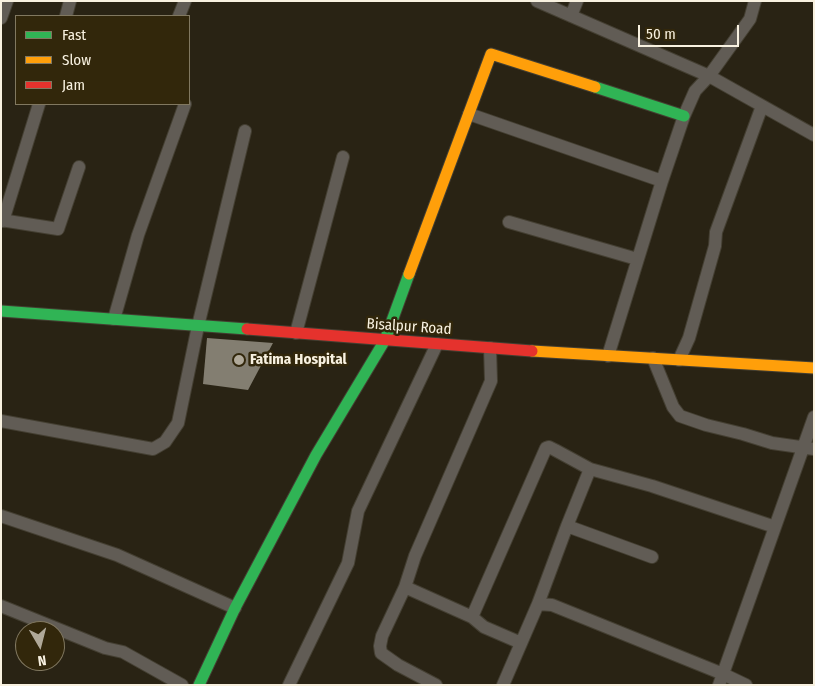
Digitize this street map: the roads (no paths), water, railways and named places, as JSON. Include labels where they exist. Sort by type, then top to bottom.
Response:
[{"type":"street","points":[[1,18],[7,1]]},
{"type":"street","points":[[66,15],[70,1]]},
{"type":"street","points":[[179,15],[185,1]]},
{"type":"street","points":[[537,1],[709,76],[814,136]]},
{"type":"street","points":[[571,16],[577,1]]},
{"type":"street","points":[[608,356],[662,181],[694,91],[709,76],[750,19],[755,1]]},
{"type":"street","points":[[199,685],[235,608],[316,455],[385,340],[491,54],[684,116]]},
{"type":"street","points":[[39,105],[2,220],[58,229],[79,167]]},
{"type":"street","points":[[114,319],[138,235],[185,105]]},
{"type":"street","points":[[679,360],[688,338],[715,246],[716,232],[762,106]]},
{"type":"street","points":[[469,114],[662,181]]},
{"type":"street","points":[[1,421],[153,449],[165,442],[178,423],[245,131]]},
{"type":"street","points":[[296,333],[343,157]]},
{"type":"street","points":[[508,222],[637,259]]},
{"type":"street","name":"Bisalpur Road","points":[[1,310],[490,348],[814,368]]},
{"type":"street","points":[[289,685],[348,563],[358,512],[437,344]]},
{"type":"street","points":[[436,685],[381,653],[380,646],[382,636],[405,587],[415,556],[491,381],[490,348]]},
{"type":"street","points":[[653,358],[673,406],[680,416],[772,443],[809,449]]},
{"type":"street","points":[[721,679],[775,528],[809,449],[814,417]]},
{"type":"street","points":[[472,617],[546,448],[549,447],[590,469],[652,486],[775,528]]},
{"type":"street","points":[[503,685],[538,604],[590,469]]},
{"type":"street","points":[[1,516],[116,555],[235,608]]},
{"type":"street","points":[[567,526],[652,557]]},
{"type":"street","points":[[405,587],[472,617],[484,627],[521,643]]},
{"type":"street","points":[[538,604],[552,605],[721,679],[746,685]]},
{"type":"street","points":[[1,606],[105,648],[123,652],[182,685]]},
{"type":"place","name":"Fatima Hospital","points":[[239,360]]}]
